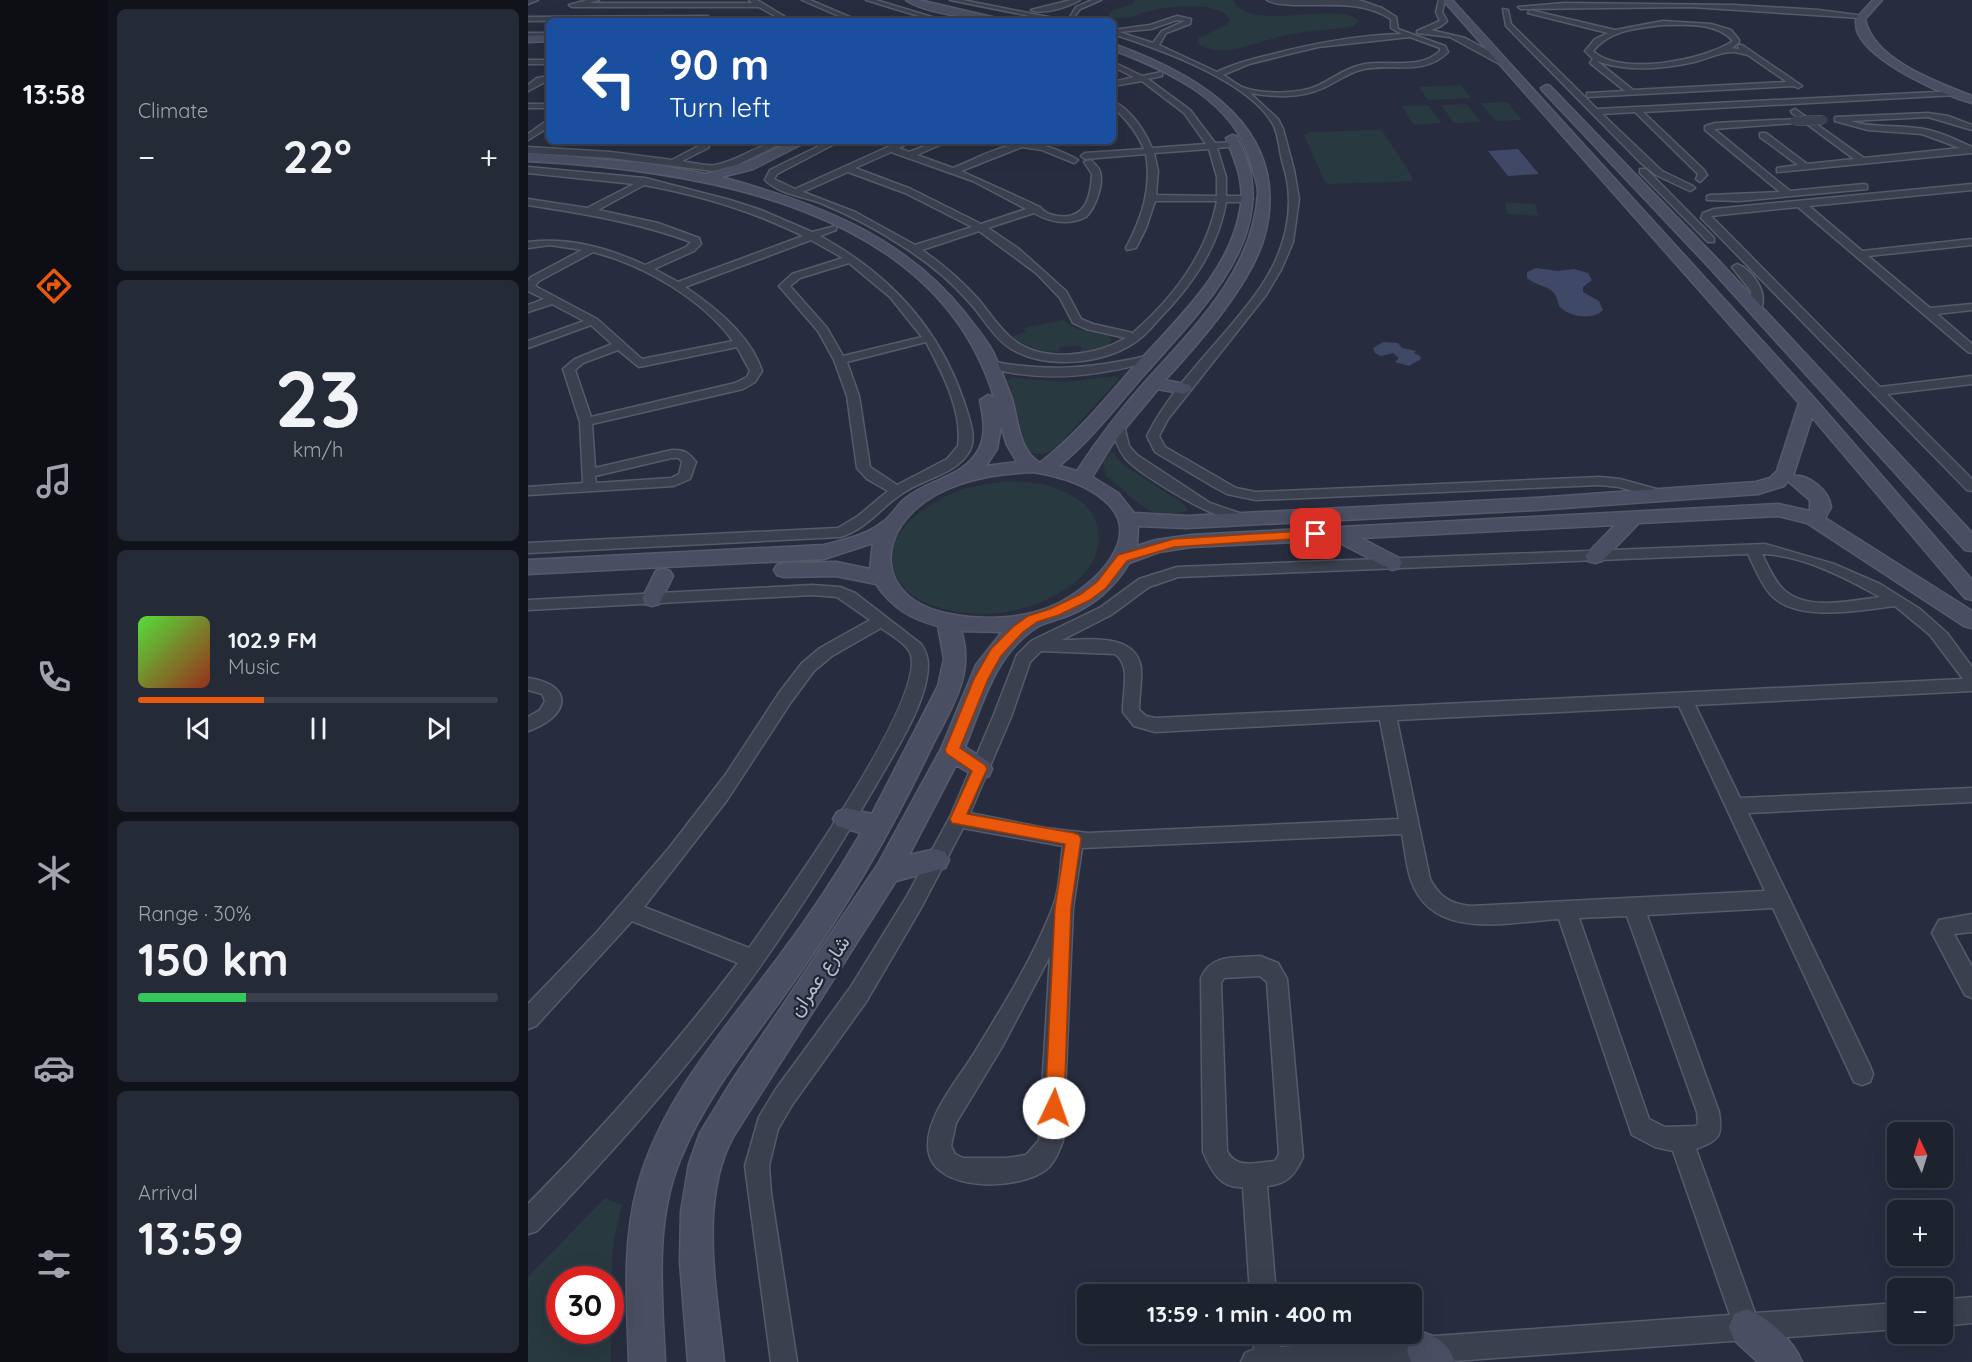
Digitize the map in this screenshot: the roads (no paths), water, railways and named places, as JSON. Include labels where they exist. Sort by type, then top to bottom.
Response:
[{"type":"street","points":[[528,2],[535,0]]},
{"type":"street","points":[[752,0],[783,18]]},
{"type":"street","points":[[805,0],[849,18]]},
{"type":"street","points":[[869,0],[928,18]]},
{"type":"street","points":[[892,0],[961,18]]},
{"type":"street","points":[[910,0],[949,11],[987,18]]},
{"type":"street","points":[[953,0],[974,2],[1047,18]]},
{"type":"street","points":[[1012,12],[1056,7],[1077,0]]},
{"type":"street","points":[[1073,18],[1074,11],[1078,8],[1098,0]]},
{"type":"street","points":[[1270,0],[1282,4],[1332,2],[1364,4]]},
{"type":"street","points":[[1353,0],[1392,16],[1395,22],[1393,27],[1373,37]]},
{"type":"street","points":[[1217,75],[1246,62],[1317,43],[1428,30],[1444,21],[1439,12],[1442,0]]},
{"type":"street","points":[[1447,0],[1808,402],[1972,593]]},
{"type":"street","points":[[1463,0],[1756,309],[1972,545]]},
{"type":"street","points":[[1878,0],[1861,16],[1860,25],[1864,36],[1881,54],[1907,70],[1972,100]]},
{"type":"street","points":[[594,2],[758,5]]},
{"type":"street","points":[[1718,247],[1699,201],[1688,189],[1653,169],[1594,112],[1508,25],[1500,7],[1628,3],[1724,4],[1861,16]]},
{"type":"street","points":[[1719,11],[1724,4]]},
{"type":"street","points":[[1533,13],[1531,9],[1539,6]]},
{"type":"street","points":[[1520,8],[1614,32]]},
{"type":"street","points":[[913,18],[932,12]]},
{"type":"street","points":[[528,16],[607,18]]},
{"type":"street","points":[[1116,32],[1151,27],[1177,18],[1189,20],[1188,23],[1164,32],[1155,46]]},
{"type":"street","points":[[1601,69],[1612,64],[1651,65],[1705,57],[1735,43],[1736,37],[1711,21],[1657,24],[1614,32],[1594,43],[1589,51],[1594,62],[1601,69],[1632,93]]},
{"type":"street","points":[[1239,89],[1280,94],[1305,92],[1323,86],[1348,71],[1428,61],[1444,52],[1440,44],[1405,34],[1393,27]]},
{"type":"street","points":[[1428,30],[1451,35],[1501,61]]},
{"type":"street","points":[[1116,33],[1187,60],[1239,89],[1275,121],[1281,132],[1282,151],[1295,192],[1293,218],[1286,247],[1270,281],[1157,425],[1153,436],[1160,449],[1220,484],[1244,495],[1272,496],[1600,481],[1620,483],[1662,495]]},
{"type":"street","points":[[530,40],[546,40]]},
{"type":"street","points":[[1735,43],[1818,100]]},
{"type":"street","points":[[1724,50],[1749,53]]},
{"type":"street","points":[[1039,467],[1075,444],[1204,296],[1223,270],[1241,232],[1248,196],[1246,173],[1235,144],[1210,110],[1187,91],[1159,74],[1117,55]]},
{"type":"street","points":[[816,146],[773,172],[768,178],[771,183],[835,206],[876,226],[914,249],[960,287],[1004,340],[1018,350],[1040,356],[1079,357],[1117,348],[1135,337],[1169,303],[1194,270],[1211,240],[1222,199],[1219,166],[1212,146],[1200,126],[1184,108],[1142,78],[1117,55]]},
{"type":"street","points":[[1083,477],[1098,450],[1222,302],[1240,275],[1258,238],[1265,194],[1256,153],[1244,131],[1226,110],[1183,78],[1117,55]]},
{"type":"street","points":[[1591,55],[1612,64]]},
{"type":"street","points":[[1187,60],[1209,61]]},
{"type":"street","points":[[528,62],[546,62]]},
{"type":"street","points":[[1224,62],[1246,62]]},
{"type":"street","points":[[1116,83],[1159,74]]},
{"type":"street","points":[[528,88],[546,79]]},
{"type":"street","points":[[1590,94],[1795,84]]},
{"type":"street","points":[[1594,112],[1956,93]]},
{"type":"street","points":[[1782,102],[1861,160]]},
{"type":"street","points":[[528,106],[546,106]]},
{"type":"street","points":[[1116,106],[1137,127],[1154,165],[1153,198],[1145,222],[1131,248]]},
{"type":"street","points":[[1637,110],[1701,172],[1700,179]]},
{"type":"street","points":[[1787,193],[1708,128],[1712,125],[1928,115],[1945,118],[1972,128]]},
{"type":"street","points":[[1838,119],[1863,129],[1916,130],[1930,133],[1971,150]]},
{"type":"street","points":[[528,126],[546,125]]},
{"type":"street","points":[[528,138],[546,126]]},
{"type":"street","points":[[1762,135],[1804,166]]},
{"type":"street","points":[[1592,136],[1621,149],[1661,189],[1699,201],[1880,185]]},
{"type":"street","points":[[673,163],[706,144]]},
{"type":"street","points":[[528,150],[611,155],[706,168],[734,164],[776,144]]},
{"type":"street","points":[[798,191],[902,144]]},
{"type":"street","points":[[910,155],[938,144]]},
{"type":"street","points":[[955,170],[1021,145],[1035,145],[1074,160],[1235,144]]},
{"type":"street","points":[[742,187],[752,173],[802,145]]},
{"type":"street","points":[[706,178],[749,166],[802,145],[816,146]]},
{"type":"street","points":[[892,149],[955,170],[997,188],[1048,217],[1060,219],[1075,218],[1085,213],[1096,177],[1087,159]]},
{"type":"street","points":[[1780,170],[1971,150]]},
{"type":"street","points":[[528,157],[609,163],[706,178],[742,187],[817,213],[888,250],[929,281],[963,319],[991,365],[1004,400],[1015,448],[1039,467]]},
{"type":"street","points":[[528,161],[592,166],[715,186],[769,201],[834,228],[882,256],[924,292],[959,335],[976,369]]},
{"type":"street","points":[[849,169],[923,196],[982,227],[1038,270],[1067,299],[1077,321],[1090,327],[1135,337]]},
{"type":"street","points":[[528,170],[642,183],[733,204],[812,236],[851,259],[895,294],[930,338],[952,384],[961,410],[966,444],[954,460],[897,490],[859,523],[840,532],[528,548]]},
{"type":"street","points":[[591,210],[658,175]]},
{"type":"street","points":[[1891,184],[1972,177]]},
{"type":"street","points":[[1972,187],[1714,212],[1706,215],[1706,218],[1972,487]]},
{"type":"street","points":[[1661,189],[1688,189]]},
{"type":"street","points":[[1688,189],[1686,194],[1699,201]]},
{"type":"street","points":[[1153,198],[1222,199],[1265,194]]},
{"type":"street","points":[[528,202],[591,210],[655,225],[696,240],[696,244],[690,249],[646,269]]},
{"type":"street","points":[[1801,204],[1972,350]]},
{"type":"street","points":[[817,213],[835,206]]},
{"type":"street","points":[[914,249],[1037,209]]},
{"type":"street","points":[[678,286],[834,228]]},
{"type":"street","points":[[528,245],[554,241],[591,249],[646,269],[678,286],[715,314],[741,344],[756,371],[746,382],[731,388],[586,422]]},
{"type":"street","points":[[1860,254],[1972,242]]},
{"type":"street","points":[[591,249],[529,284],[530,289],[555,299],[593,321],[635,361],[646,363],[741,344]]},
{"type":"street","points":[[851,259],[796,276],[784,286],[817,323],[840,360],[856,406],[864,468],[872,476],[897,490]]},
{"type":"street","points":[[1731,260],[1756,288],[1759,302],[1756,309]]},
{"type":"street","points":[[528,309],[555,299]]},
{"type":"street","points":[[1928,312],[1972,307]]},
{"type":"street","points":[[528,345],[593,321]]},
{"type":"street","points":[[840,360],[930,338]]},
{"type":"street","points":[[589,480],[586,422],[569,369],[579,361],[620,345]]},
{"type":"street","points":[[991,365],[1028,372],[1070,373],[1112,368],[1151,357]]},
{"type":"street","points":[[1878,391],[1972,380]]},
{"type":"street","points":[[1153,383],[1184,390]]},
{"type":"street","points":[[967,475],[988,451],[993,439],[995,428],[984,387]]},
{"type":"street","points":[[1746,490],[1777,482],[1786,473],[1808,402]]},
{"type":"street","points":[[1118,425],[1123,446],[1132,458],[1205,506],[1243,519]]},
{"type":"street","points":[[528,491],[589,480],[672,454],[683,454],[689,462],[685,476],[674,482],[589,480]]},
{"type":"street","points":[[1792,455],[1797,467],[1797,482]]},
{"type":"street","points":[[784,1362],[757,1166],[767,1125],[783,1096],[858,995],[914,902],[958,819],[1035,632],[1055,612],[1085,597],[1107,578],[1122,558],[1128,536],[1126,518],[1118,503],[1106,491],[1083,477],[1039,467],[1000,468],[967,475],[929,491],[906,508],[889,527],[881,544],[879,561],[883,578],[892,592],[905,604],[924,615],[946,621],[1035,632],[1093,646],[1116,647],[1132,659],[1131,712],[1147,724],[1972,685]]},
{"type":"street","points":[[1126,518],[1172,522],[1536,504],[1775,490],[1797,482]]},
{"type":"street","points":[[1797,482],[1818,496],[1822,505],[1820,513],[1814,519]]},
{"type":"street","points":[[1536,504],[1552,484]]},
{"type":"street","points":[[1715,492],[1727,512]]},
{"type":"street","points":[[1122,558],[1156,546],[1191,541],[1778,510],[1794,512],[1814,519],[1972,621]]},
{"type":"street","points":[[1595,556],[1633,518]]},
{"type":"street","points":[[528,583],[824,552],[860,542],[889,527]]},
{"type":"street","points":[[1336,533],[1392,563]]},
{"type":"street","points":[[652,599],[662,541]]},
{"type":"street","points":[[1035,632],[1088,621],[1106,611],[1144,583],[1165,574],[1752,549],[1780,551],[1811,559],[1896,601],[1932,627],[1972,679]]},
{"type":"street","points":[[1752,549],[1779,594],[1795,604],[1813,607],[1896,601]]},
{"type":"street","points":[[528,567],[819,568],[852,571],[883,578]]},
{"type":"street","points":[[528,605],[826,590],[840,592],[850,597],[917,648],[920,656],[920,667],[912,696],[885,754],[800,895],[754,960],[694,1037],[624,1120],[528,1222]]},
{"type":"street","points":[[528,1019],[630,911],[677,854],[723,793],[808,667],[826,652],[880,621]]},
{"type":"street","name":"شارع عمران","points":[[647,1362],[644,1252],[649,1206],[662,1161],[682,1119],[747,1023],[830,908],[879,826],[947,691],[955,666],[955,654],[951,631],[946,621]]},
{"type":"street","points":[[1088,621],[1084,632],[1093,646]]},
{"type":"street","name":"شارع عمران","points":[[706,1362],[696,1234],[705,1162],[724,1123],[887,872],[952,750],[987,665],[996,652],[1019,629],[1035,632]]},
{"type":"street","points":[[528,684],[549,688],[554,701],[543,717],[528,724]]},
{"type":"street","points":[[947,691],[975,694]]},
{"type":"street","points":[[1684,699],[1862,1074]]},
{"type":"street","points":[[1387,713],[1408,826],[1424,890],[1429,898],[1445,911],[1471,915],[1779,898]]},
{"type":"street","points":[[952,750],[980,769]]},
{"type":"street","points":[[1735,807],[1972,795]]},
{"type":"street","points":[[846,819],[879,826]]},
{"type":"street","points":[[958,819],[1074,839],[1128,840],[1408,826]]},
{"type":"street","points":[[1063,908],[1005,1023],[941,1132],[941,1154],[955,1169],[966,1172],[1017,1170],[1028,1167],[1038,1161],[1051,1141],[1063,908],[1074,839]]},
{"type":"street","points":[[887,872],[936,860]]},
{"type":"street","points":[[1566,909],[1640,1127],[1654,1137],[1681,1139],[1706,1134],[1711,1122],[1634,906]]},
{"type":"street","points":[[630,911],[754,960]]},
{"type":"street","points":[[1972,923],[1946,926],[1942,933],[1972,988]]},
{"type":"street","points":[[1260,966],[1272,970],[1277,979],[1291,1156],[1283,1170],[1254,1176],[1236,1176],[1229,1173],[1222,1167],[1215,1152],[1210,983],[1211,978],[1219,969],[1260,966]]},
{"type":"street","points":[[747,1023],[780,1035]]},
{"type":"street","points":[[1681,1139],[1747,1327],[1784,1362]]},
{"type":"street","points":[[1254,1176],[1262,1284]]},
{"type":"street","points":[[1953,1312],[1972,1310]]},
{"type":"street","points":[[1264,1344],[1261,1361],[1431,1356],[1747,1327],[1887,1317]]},
{"type":"water","points":[[1518,149],[1539,174],[1508,176],[1488,151]]},
{"type":"water","points":[[1536,268],[1558,271],[1574,269],[1588,273],[1592,280],[1583,287],[1583,292],[1599,301],[1603,310],[1593,316],[1581,316],[1563,310],[1551,290],[1527,278],[1527,272]]},
{"type":"water","points":[[1383,342],[1398,343],[1402,348],[1416,351],[1414,353],[1421,359],[1409,366],[1395,362],[1399,358],[1393,353],[1381,356],[1375,353],[1373,348]]}]
